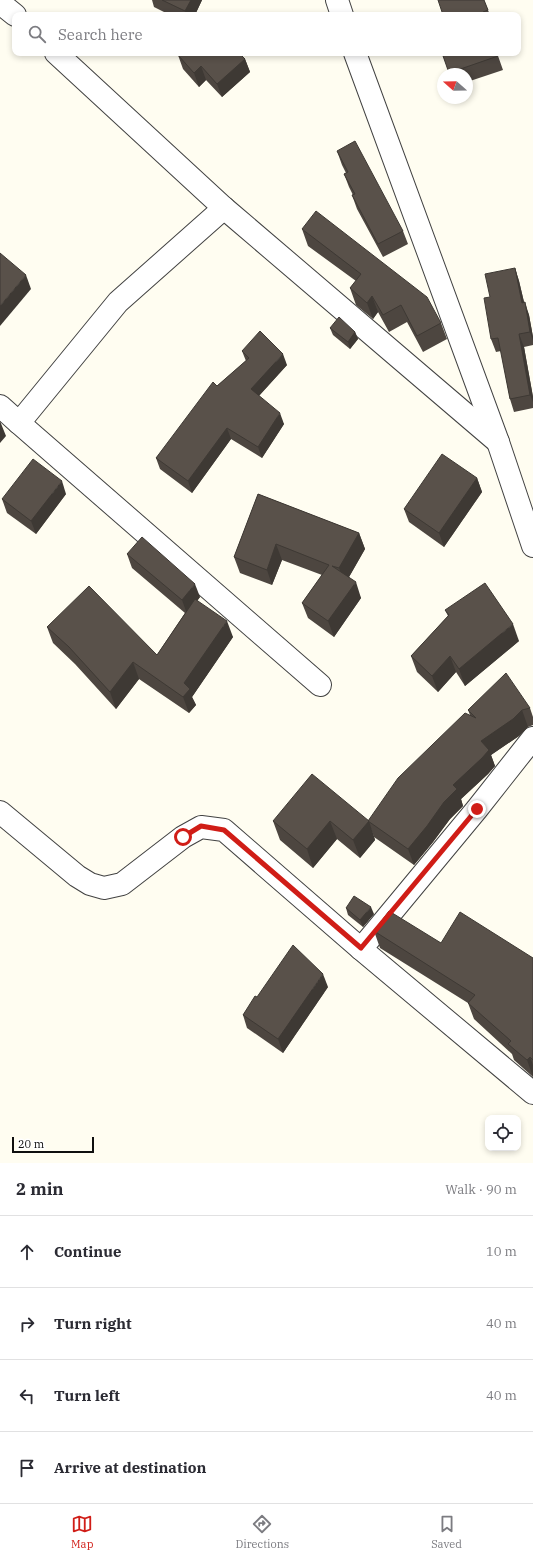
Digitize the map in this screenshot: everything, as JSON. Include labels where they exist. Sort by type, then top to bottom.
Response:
[{"type":"street","points":[[337,0],[341,12]]},
{"type":"street","points":[[0,3],[12,13]]},
{"type":"street","points":[[59,56],[224,208],[498,442]]},
{"type":"street","points":[[356,56],[498,442],[533,546]]},
{"type":"street","points":[[19,423],[118,302],[224,208]]},
{"type":"street","points":[[0,406],[320,685]]},
{"type":"street","points":[[361,948],[477,809],[533,738]]},
{"type":"street","points":[[0,812],[77,876],[90,884],[104,888],[122,884],[183,837],[201,826],[224,830],[533,1093]]},
{"type":"building","points":[[162,0],[191,0],[185,11]]},
{"type":"building","points":[[438,0],[484,0],[488,10],[483,12],[442,12]]},
{"type":"building","points":[[179,56],[242,56],[245,59],[217,84],[201,66],[194,73]]},
{"type":"building","points":[[443,56],[498,56],[463,68],[447,68]]},
{"type":"building","points":[[355,141],[403,231],[378,244],[352,195],[355,194],[344,174],[348,172],[337,151]]},
{"type":"building","points":[[316,211],[427,297],[441,323],[417,336],[401,305],[383,315],[372,296],[367,303],[350,288],[361,274],[302,229]]},
{"type":"building","points":[[0,253],[26,275],[0,306]]},
{"type":"building","points":[[515,268],[522,303],[525,302],[530,332],[519,334],[530,395],[510,399],[498,338],[491,339],[484,298],[490,297],[485,274]]},
{"type":"building","points":[[339,317],[355,332],[348,342],[330,328]]},
{"type":"building","points":[[260,331],[283,354],[251,389],[280,413],[258,447],[227,428],[188,481],[156,458],[213,382],[217,386],[249,358],[242,351]]},
{"type":"building","points":[[442,454],[477,478],[439,533],[404,509]]},
{"type":"building","points":[[33,459],[62,481],[31,521],[2,499]]},
{"type":"building","points":[[258,494],[359,533],[339,568],[332,566],[356,582],[328,621],[302,603],[329,565],[276,544],[267,570],[234,557]]},
{"type":"building","points":[[142,537],[195,584],[182,600],[127,554]]},
{"type":"building","points":[[485,583],[513,624],[459,669],[450,656],[432,676],[411,656],[449,615],[445,610]]},
{"type":"building","points":[[89,586],[157,655],[195,599],[227,621],[184,683],[190,689],[183,697],[133,662],[110,692],[69,647],[47,627]]},
{"type":"building","points":[[506,673],[530,708],[522,710],[513,719],[481,741],[489,750],[453,785],[457,789],[444,802],[408,849],[368,821],[398,778],[465,713],[476,718],[468,710]]},
{"type":"building","points":[[312,774],[369,821],[353,840],[330,821],[307,849],[273,821]]},
{"type":"building","points":[[354,896],[371,907],[360,920],[346,908]]},
{"type":"building","points":[[389,911],[441,943],[460,912],[533,958],[533,1060],[530,1057],[527,1060],[508,1044],[511,1041],[468,1003],[475,995],[374,931]]},
{"type":"building","points":[[293,945],[323,974],[278,1039],[243,1015],[255,996],[257,997]]},
{"type":"route","points":[[183,837],[201,826],[224,830],[361,948],[477,809]]}]
